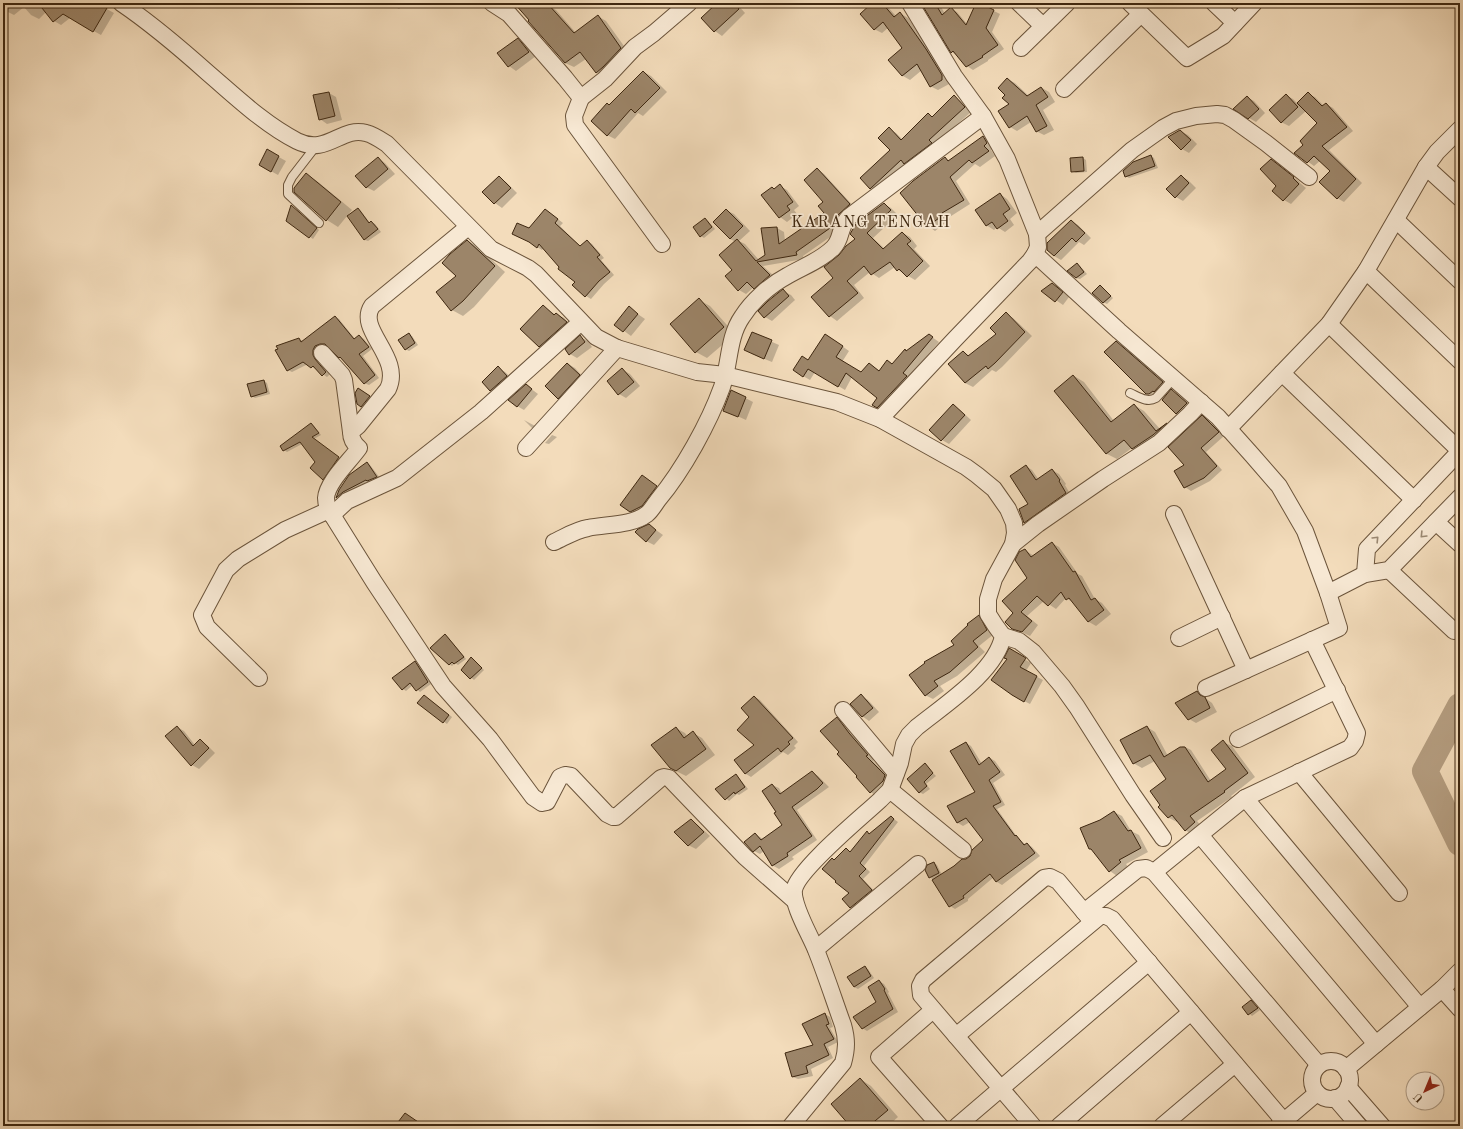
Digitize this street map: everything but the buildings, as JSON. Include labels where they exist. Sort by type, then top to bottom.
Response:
[{"type":"street","points":[[121,3],[182,50],[236,98],[275,129],[305,145],[316,146],[324,144],[355,132],[365,132],[387,144],[491,249],[528,268],[536,274],[596,337],[617,348],[697,372],[725,375],[837,402],[880,419],[966,467],[994,489],[1008,509],[1014,523],[1015,533],[1013,544],[994,579],[988,599],[988,614],[1003,636],[1019,641],[1033,652],[1057,681],[1077,707],[1163,838]]},
{"type":"street","points":[[492,3],[509,14],[581,98]]},
{"type":"street","points":[[662,244],[575,125],[574,116],[581,98],[605,79],[635,47],[689,3]]},
{"type":"street","points":[[880,419],[1030,261],[1038,247],[1037,234],[1007,159],[983,116],[954,76],[910,3]]},
{"type":"street","points":[[1019,3],[1043,26]]},
{"type":"street","points":[[1021,48],[1067,3]]},
{"type":"street","points":[[1214,3],[1235,24]]},
{"type":"street","points":[[1064,90],[1136,8],[1187,58],[1223,36],[1254,3]]},
{"type":"street","points":[[1037,234],[1132,150],[1163,128],[1176,121],[1196,116],[1217,114],[1226,115],[1266,143],[1310,177]]},
{"type":"street","points":[[554,542],[586,528],[621,523],[634,520],[647,514],[665,492],[689,455],[709,417],[722,386],[734,335],[741,317],[750,306],[767,290],[785,277],[809,265],[833,248],[838,242],[844,222],[983,116]]},
{"type":"street","points":[[1228,429],[1329,324],[1366,271],[1426,167],[1437,152],[1460,129]]},
{"type":"street","points":[[1426,167],[1460,198]]},
{"type":"street","points":[[1396,220],[1460,281]]},
{"type":"street","points":[[351,432],[358,426],[383,395],[391,382],[390,367],[387,357],[370,327],[368,311],[372,306],[468,227]]},
{"type":"street","points":[[1035,254],[1119,331],[1201,402],[1228,429],[1279,486],[1305,531],[1339,628],[1206,688]]},
{"type":"street","points":[[1366,271],[1460,360]]},
{"type":"street","points":[[259,678],[207,627],[202,615],[226,570],[238,558],[285,530],[330,513],[347,501],[397,478],[481,412],[581,322]]},
{"type":"street","points":[[1329,324],[1460,451],[1367,549],[1365,574]]},
{"type":"street","points":[[526,448],[617,348]]},
{"type":"street","points":[[322,353],[342,375],[344,380],[351,437],[359,448],[339,472],[327,493],[326,498],[330,513],[443,686],[490,738],[533,798],[542,803],[547,802],[560,777],[568,775],[571,776],[607,814],[616,817],[661,778],[669,778],[745,857],[794,901],[816,949],[843,1025],[846,1037],[846,1052],[843,1063],[791,1126]]},
{"type":"street","points":[[1282,373],[1414,500]]},
{"type":"street","points":[[1013,544],[1038,524],[1158,443],[1180,424],[1201,402]]},
{"type":"street","points":[[1328,593],[1365,574],[1389,570],[1460,497]]},
{"type":"street","points":[[1174,514],[1246,670]]},
{"type":"street","points":[[1436,522],[1460,544]]},
{"type":"street","points":[[1389,570],[1454,630]]},
{"type":"street","points":[[1179,638],[1222,617]]},
{"type":"street","points":[[794,901],[794,890],[798,881],[806,870],[890,790],[904,744],[909,735],[978,677],[996,653],[1003,636]]},
{"type":"street","points":[[1154,872],[1245,798],[1350,748],[1356,742],[1357,733],[1312,640]]},
{"type":"street","points":[[1238,739],[1337,690]]},
{"type":"street","points":[[843,710],[896,773]]},
{"type":"street","points":[[1299,772],[1399,893]]},
{"type":"street","points":[[890,790],[963,850]]},
{"type":"street","points":[[1245,798],[1420,1007]]},
{"type":"street","points":[[1200,835],[1376,1044]]},
{"type":"street","points":[[816,949],[918,864]]},
{"type":"street","points":[[956,1036],[1088,917],[1138,869],[1146,868],[1154,872],[1319,1065]]},
{"type":"street","points":[[1033,1126],[921,996],[920,986],[923,980],[1044,878],[1050,877],[1058,881],[1088,917]]},
{"type":"street","points":[[1088,917],[1106,916],[1112,919],[1235,1064],[1283,1124],[1316,1093]]},
{"type":"street","points":[[957,1126],[1149,962]]},
{"type":"street","points":[[1346,1069],[1442,989],[1460,971]]},
{"type":"street","points":[[1442,989],[1460,1009]]},
{"type":"street","points":[[933,1010],[879,1057],[940,1126]]},
{"type":"street","points":[[1059,1126],[1191,1012]]},
{"type":"street","points":[[1333,1061],[1341,1064],[1346,1069],[1350,1080],[1348,1087],[1342,1096],[1335,1098],[1324,1098],[1316,1093],[1312,1085],[1312,1076],[1316,1067],[1319,1065],[1324,1062],[1333,1061]]},
{"type":"street","points":[[1162,1126],[1235,1064]]},
{"type":"street","points":[[1348,1087],[1382,1126]]},
{"type":"street","points":[[1335,1098],[1359,1126]]},
{"type":"lane","points":[[316,146],[292,177],[288,185],[288,194],[319,223]]},
{"type":"lane","points":[[1130,393],[1148,401],[1152,400],[1156,398],[1174,378]]},
{"type":"waterway","points":[[1460,706],[1425,771],[1460,843]]},
{"type":"district","name":"KARANG TENGAH","points":[[871,223]]}]
